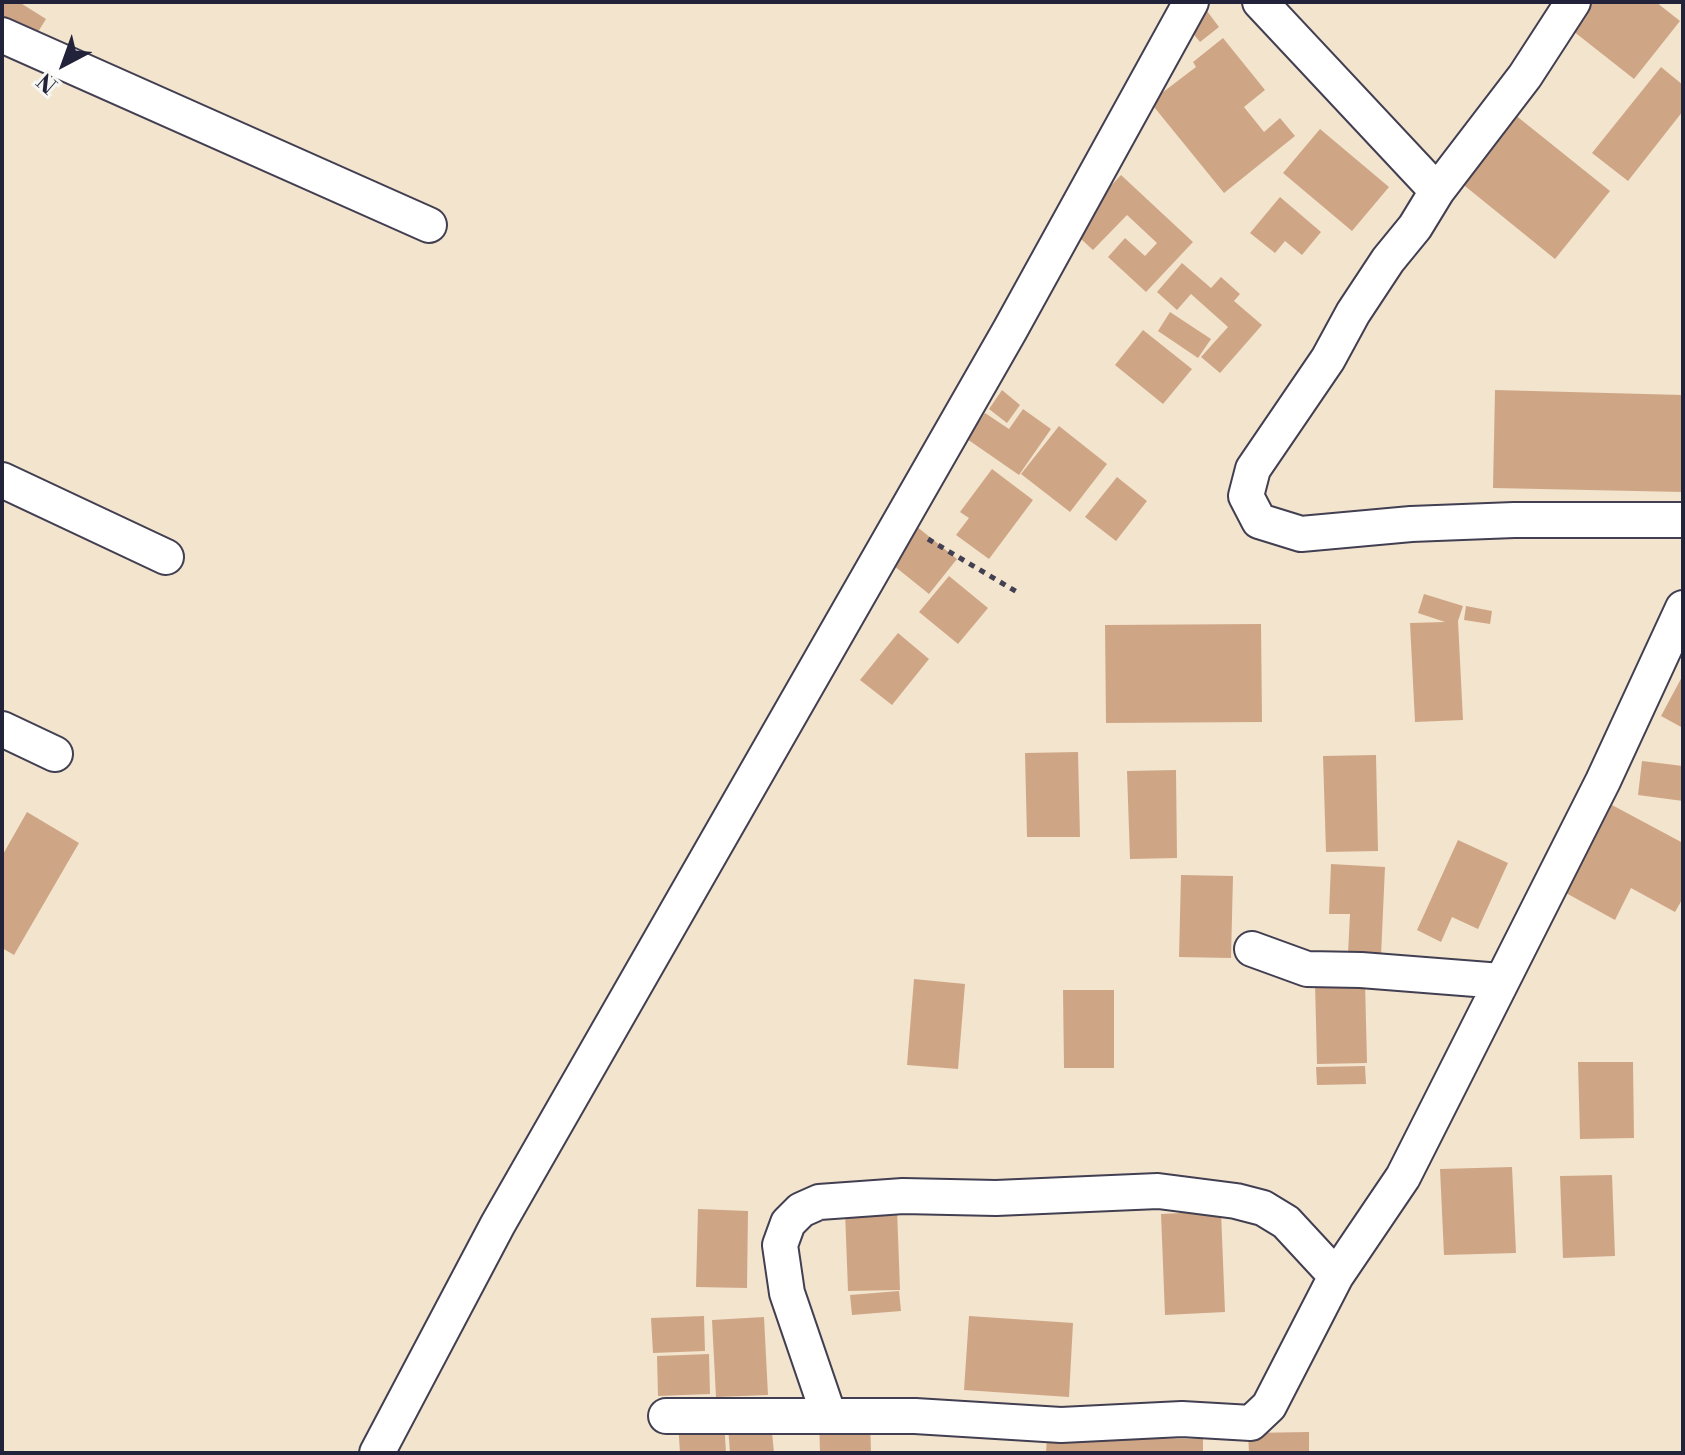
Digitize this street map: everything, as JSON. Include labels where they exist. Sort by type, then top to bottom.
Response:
[{"type":"street","points":[[377,1453],[498,1224],[1010,330],[1191,2]]},
{"type":"street","points":[[1260,2],[1437,191]]},
{"type":"street","points":[[1573,2],[1525,76],[1388,260],[1353,313],[1328,359],[1253,469],[1246,496],[1259,521],[1301,534],[1514,520],[1683,520]]},
{"type":"street","points":[[2,35],[429,225]]},
{"type":"street","points":[[2,480],[166,557]]},
{"type":"street","points":[[666,1416],[915,1416],[1061,1425],[1182,1419],[1251,1423],[1269,1406],[1336,1276],[1403,1177],[1603,781],[1683,608]]},
{"type":"street","points":[[2,729],[55,754]]},
{"type":"street","points":[[1252,949],[1307,969],[1501,981]]},
{"type":"street","points":[[829,1416],[787,1293],[780,1245],[788,1223],[801,1210],[819,1202],[903,1196],[996,1198],[1158,1191],[1236,1201],[1263,1208],[1286,1222],[1336,1276]]},
{"type":"path","points":[[900,522],[1017,592]]},
{"type":"building","points":[[2,2],[19,2],[46,19],[30,45],[2,28]]},
{"type":"building","points":[[1587,2],[1656,2],[1680,21],[1634,79],[1568,27]]},
{"type":"building","points":[[1207,11],[1219,27],[1200,42],[1187,26]]},
{"type":"building","points":[[1223,38],[1265,90],[1244,107],[1264,132],[1280,118],[1295,136],[1224,193],[1150,102],[1196,67],[1193,62]]},
{"type":"building","points":[[1661,67],[1683,85],[1683,111],[1628,181],[1592,153]]},
{"type":"building","points":[[1514,114],[1610,191],[1555,259],[1460,182]]},
{"type":"building","points":[[1320,129],[1389,187],[1352,231],[1283,173]]},
{"type":"building","points":[[1121,175],[1193,242],[1146,292],[1108,257],[1125,238],[1145,256],[1157,243],[1127,215],[1093,250],[1070,229]]},
{"type":"building","points":[[1280,197],[1321,232],[1302,255],[1285,241],[1275,253],[1250,233]]},
{"type":"building","points":[[1182,263],[1211,288],[1221,277],[1240,294],[1234,301],[1262,325],[1220,373],[1201,357],[1228,327],[1191,294],[1177,310],[1157,292]]},
{"type":"building","points":[[1170,312],[1211,339],[1198,358],[1158,331]]},
{"type":"building","points":[[1143,330],[1192,369],[1163,404],[1115,365]]},
{"type":"building","points":[[1002,390],[1020,405],[1007,423],[989,409]]},
{"type":"building","points":[[1495,390],[1683,395],[1683,492],[1493,488]]},
{"type":"building","points":[[1023,409],[1051,429],[1019,475],[967,439],[985,413],[1009,429]]},
{"type":"building","points":[[1059,426],[1107,464],[1070,512],[1021,474]]},
{"type":"building","points":[[992,469],[1033,500],[989,559],[956,535],[969,518],[960,512]]},
{"type":"building","points":[[1117,477],[1147,501],[1116,541],[1085,517]]},
{"type":"building","points":[[911,522],[957,559],[929,594],[883,557]]},
{"type":"building","points":[[949,576],[988,608],[958,644],[919,612]]},
{"type":"building","points":[[1424,594],[1463,606],[1458,621],[1463,720],[1415,722],[1410,623],[1445,622],[1418,613]]},
{"type":"building","points":[[1466,606],[1492,611],[1490,624],[1464,620]]},
{"type":"building","points":[[1261,624],[1262,722],[1106,723],[1105,625]]},
{"type":"building","points":[[898,633],[929,659],[892,705],[860,680]]},
{"type":"building","points":[[1683,675],[1683,728],[1661,716]]},
{"type":"building","points":[[1078,752],[1080,837],[1027,837],[1025,753]]},
{"type":"building","points":[[1376,755],[1378,851],[1326,852],[1323,756]]},
{"type":"building","points":[[1642,761],[1683,766],[1683,801],[1638,795]]},
{"type":"building","points":[[1176,770],[1177,858],[1130,859],[1127,771]]},
{"type":"building","points":[[1612,805],[1683,843],[1683,898],[1675,912],[1631,888],[1615,920],[1566,893]]},
{"type":"building","points":[[27,812],[79,843],[14,955],[2,948],[2,856]]},
{"type":"building","points":[[1458,840],[1508,863],[1478,929],[1452,917],[1441,942],[1417,930]]},
{"type":"building","points":[[1331,864],[1385,867],[1381,956],[1348,954],[1350,914],[1329,914]]},
{"type":"building","points":[[1181,875],[1233,876],[1231,958],[1179,957]]},
{"type":"building","points":[[914,979],[965,984],[958,1069],[907,1065]]},
{"type":"building","points":[[1365,981],[1367,1063],[1317,1064],[1315,982]]},
{"type":"building","points":[[1063,990],[1114,990],[1114,1068],[1064,1068]]},
{"type":"building","points":[[1578,1062],[1633,1062],[1634,1138],[1580,1139]]},
{"type":"building","points":[[1365,1066],[1366,1084],[1317,1085],[1316,1067]]},
{"type":"building","points":[[1512,1167],[1516,1253],[1444,1255],[1440,1169]]},
{"type":"building","points":[[1612,1175],[1615,1256],[1563,1258],[1560,1176]]},
{"type":"building","points":[[698,1209],[748,1211],[747,1288],[696,1287]]},
{"type":"building","points":[[897,1209],[900,1290],[848,1291],[845,1211]]},
{"type":"building","points":[[1221,1211],[1225,1312],[1165,1315],[1161,1214]]},
{"type":"building","points":[[899,1291],[901,1311],[852,1315],[850,1295]]},
{"type":"building","points":[[704,1316],[705,1351],[653,1353],[651,1318]]},
{"type":"building","points":[[969,1316],[1073,1323],[1069,1397],[964,1390]]},
{"type":"building","points":[[764,1317],[768,1395],[716,1397],[712,1320]]},
{"type":"building","points":[[709,1354],[710,1394],[658,1396],[657,1356]]},
{"type":"building","points":[[870,1416],[871,1453],[820,1453],[819,1417]]},
{"type":"building","points":[[724,1420],[726,1453],[680,1453],[678,1422]]},
{"type":"building","points":[[771,1422],[774,1453],[730,1453],[728,1426]]},
{"type":"building","points":[[1309,1432],[1309,1453],[1249,1453],[1248,1433]]},
{"type":"building","points":[[1047,1436],[1203,1439],[1203,1453],[1046,1453]]}]
